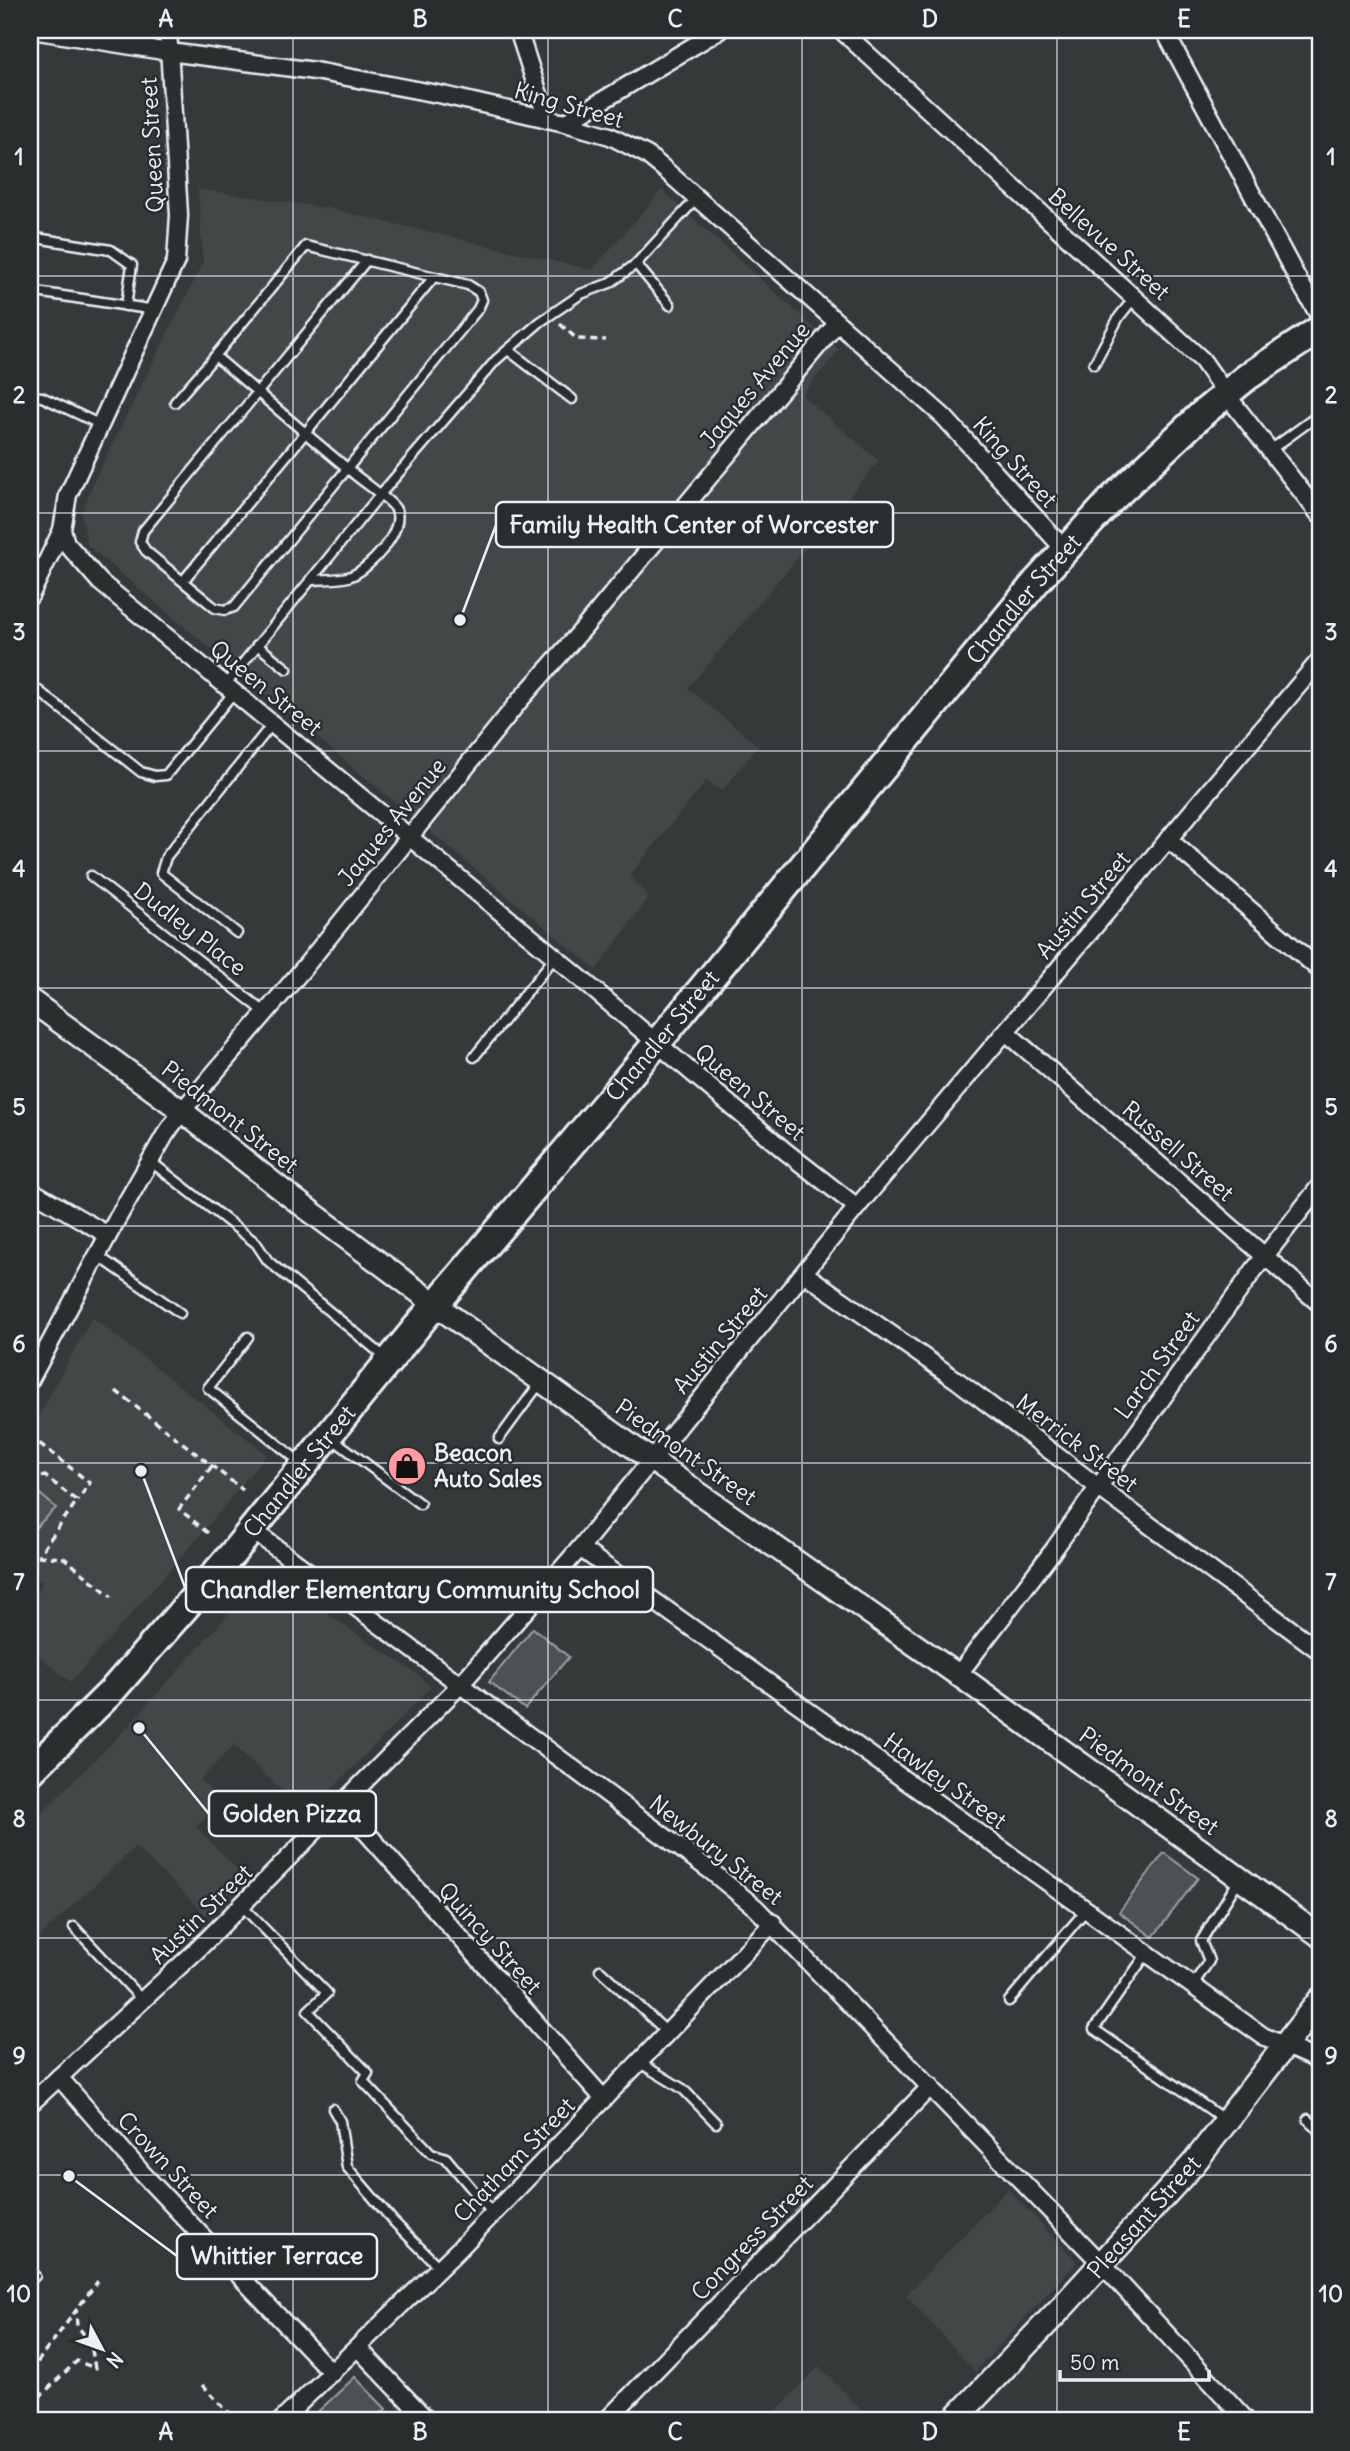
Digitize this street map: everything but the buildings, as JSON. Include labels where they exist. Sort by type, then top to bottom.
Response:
[{"type":"main road","name":"Chandler Street","points":[[30,1772],[110,1692],[252,1530],[389,1360],[656,1044],[948,685],[1036,582],[1112,499],[1203,413],[1247,377],[1319,330]]},
{"type":"main road","name":"Pleasant Street","points":[[953,2421],[1194,2163],[1320,2000]]},
{"type":"street","name":"King Street","points":[[32,30],[169,52],[315,71],[433,93],[610,136],[647,155],[944,417],[1065,551]]},
{"type":"street","name":"Queen Street","points":[[168,30],[179,215],[176,261],[68,495],[62,530],[66,543],[100,582],[410,836],[785,1151],[857,1207]]},
{"type":"street","points":[[517,30],[547,119]]},
{"type":"street","points":[[565,123],[720,30]]},
{"type":"street","name":"Bellevue Street","points":[[841,30],[1202,360],[1320,515]]},
{"type":"street","points":[[1164,30],[1296,276],[1319,330]]},
{"type":"street","name":"Jaques Avenue","points":[[30,1380],[150,1161],[183,1111],[520,700],[583,629],[837,323]]},
{"type":"street","points":[[32,586],[62,530]]},
{"type":"street","name":"Austin Street","points":[[30,2104],[144,2002],[460,1685],[579,1548],[857,1207],[1320,660]]},
{"type":"street","points":[[1168,839],[1320,970]]},
{"type":"street","name":"Piedmont Street","points":[[30,1000],[183,1111],[286,1193],[541,1381],[958,1675],[1320,1936]]},
{"type":"street","name":"Russell Street","points":[[1006,1032],[1320,1304]]},
{"type":"street","name":"Larch Street","points":[[958,1675],[1052,1552],[1264,1257],[1320,1186]]},
{"type":"street","points":[[30,1191],[108,1235]]},
{"type":"street","name":"Merrick Street","points":[[805,1274],[958,1381],[1320,1651]]},
{"type":"street","name":"Newbury Street","points":[[252,1530],[710,1871],[773,1923],[1102,2264],[1247,2421]]},
{"type":"street","name":"Hawley Street","points":[[579,1548],[1263,2036],[1313,2058],[1320,2065]]},
{"type":"street","name":"Quincy Street","points":[[342,1805],[604,2099]]},
{"type":"street","name":"Chatham Street","points":[[281,2421],[359,2349],[440,2268],[773,1923]]},
{"type":"street","name":"Crown Street","points":[[59,2077],[143,2174],[332,2373]]},
{"type":"street","name":"Congress Street","points":[[606,2421],[931,2086]]},
{"type":"street","points":[[359,2349],[428,2421]]},
{"type":"lane","points":[[30,684],[141,772],[155,776],[166,775],[230,688],[257,645],[379,496],[496,360],[540,321],[581,294],[610,283],[636,264],[697,198]]},
{"type":"lane","points":[[30,237],[111,250],[132,265],[126,306]]},
{"type":"lane","points":[[175,401],[306,246],[367,260],[434,276],[468,285],[479,292],[482,300],[471,318],[234,607],[225,610],[215,608],[146,551],[140,542],[143,531],[367,260]]},
{"type":"lane","points":[[636,264],[670,304]]},
{"type":"lane","points":[[183,581],[434,276]]},
{"type":"lane","points":[[30,291],[155,310]]},
{"type":"lane","points":[[1094,364],[1119,317],[1134,298]]},
{"type":"lane","points":[[508,350],[572,399]]},
{"type":"lane","points":[[215,356],[395,508],[398,521],[395,533],[370,563],[350,577],[310,580]]},
{"type":"lane","points":[[30,396],[42,397],[99,425]]},
{"type":"lane","points":[[1269,451],[1320,414]]},
{"type":"lane","points":[[257,645],[287,669]]},
{"type":"lane","points":[[237,933],[161,873],[166,857],[273,723]]},
{"type":"lane","name":"Dudley Place","points":[[90,876],[266,1013]]},
{"type":"lane","points":[[474,1057],[555,957]]},
{"type":"lane","points":[[150,1161],[256,1243],[268,1261],[389,1360]]},
{"type":"lane","points":[[97,1255],[180,1313]]},
{"type":"lane","points":[[248,1337],[208,1388],[304,1465]]},
{"type":"lane","points":[[499,1439],[541,1381]]},
{"type":"lane","points":[[328,1435],[420,1504]]},
{"type":"lane","points":[[1192,1986],[1209,1961],[1201,1941],[1240,1878]]},
{"type":"lane","points":[[242,1906],[327,1993],[308,2011],[368,2073],[363,2081],[431,2153],[446,2158],[493,2214]]},
{"type":"lane","points":[[1009,2001],[1086,1910]]},
{"type":"lane","points":[[74,1927],[144,2002]]},
{"type":"lane","points":[[1147,1953],[1094,2029],[1227,2121]]},
{"type":"lane","points":[[600,1970],[668,2033]]},
{"type":"lane","points":[[640,2063],[682,2089],[716,2123]]},
{"type":"lane","points":[[333,2109],[340,2121],[347,2167],[393,2221],[440,2268]]},
{"type":"lane","points":[[1308,2119],[1320,2132]]},
{"type":"path","points":[[560,324],[577,339],[606,340]]},
{"type":"path","points":[[116,1391],[243,1490]]},
{"type":"path","points":[[30,1436],[90,1483],[38,1556],[64,1558],[112,1597]]},
{"type":"path","points":[[208,1533],[179,1509],[212,1466]]},
{"type":"path","points":[[30,1479],[45,1476],[77,1501]]},
{"type":"path","points":[[30,2372],[98,2281]]},
{"type":"path","points":[[48,2420],[31,2405],[77,2361],[95,2368],[91,2344],[77,2325],[76,2310]]},
{"type":"path","points":[[64,2325],[77,2325]]},
{"type":"path","points":[[202,2385],[237,2421]]},
{"type":"shaded area","points":[[198,189],[327,208],[592,270],[662,190],[839,350],[802,395],[879,461],[688,688],[758,746],[722,791],[707,780],[630,875],[649,897],[596,970],[88,546],[81,514],[95,479],[203,262]]},
{"type":"shaded area","points":[[92,1317],[267,1454],[186,1552],[71,1682],[30,1649],[30,1607],[43,1581],[30,1574],[30,1432]]},
{"type":"shaded area","points":[[33,1488],[56,1508],[35,1528],[30,1523],[30,1491]]},
{"type":"shaded area","points":[[267,1568],[348,1628],[416,1673],[431,1687],[307,1815],[234,1745],[200,1780],[221,1801],[196,1827],[245,1877],[206,1915],[135,1847],[30,1946],[30,1824],[120,1735]]},
{"type":"shaded area","points":[[533,1628],[569,1657],[525,1709],[489,1682]]},
{"type":"shaded area","points":[[1164,1853],[1198,1878],[1153,1937],[1119,1912]]},
{"type":"shaded area","points":[[1008,2189],[1077,2262],[975,2372],[906,2295]]},
{"type":"shaded area","points":[[819,2366],[872,2421],[766,2421]]},
{"type":"shaded area","points":[[355,2377],[386,2409],[373,2421],[308,2421]]},
{"type":"place","name":"Family Health Center of Worcester","points":[[460,620]]},
{"type":"place","name":"Beacon Auto Sales","points":[[407,1466]]},
{"type":"place","name":"Chandler Elementary Community School","points":[[141,1471]]},
{"type":"place","name":"Golden Pizza","points":[[139,1728]]},
{"type":"place","name":"Whittier Terrace","points":[[69,2176]]}]
